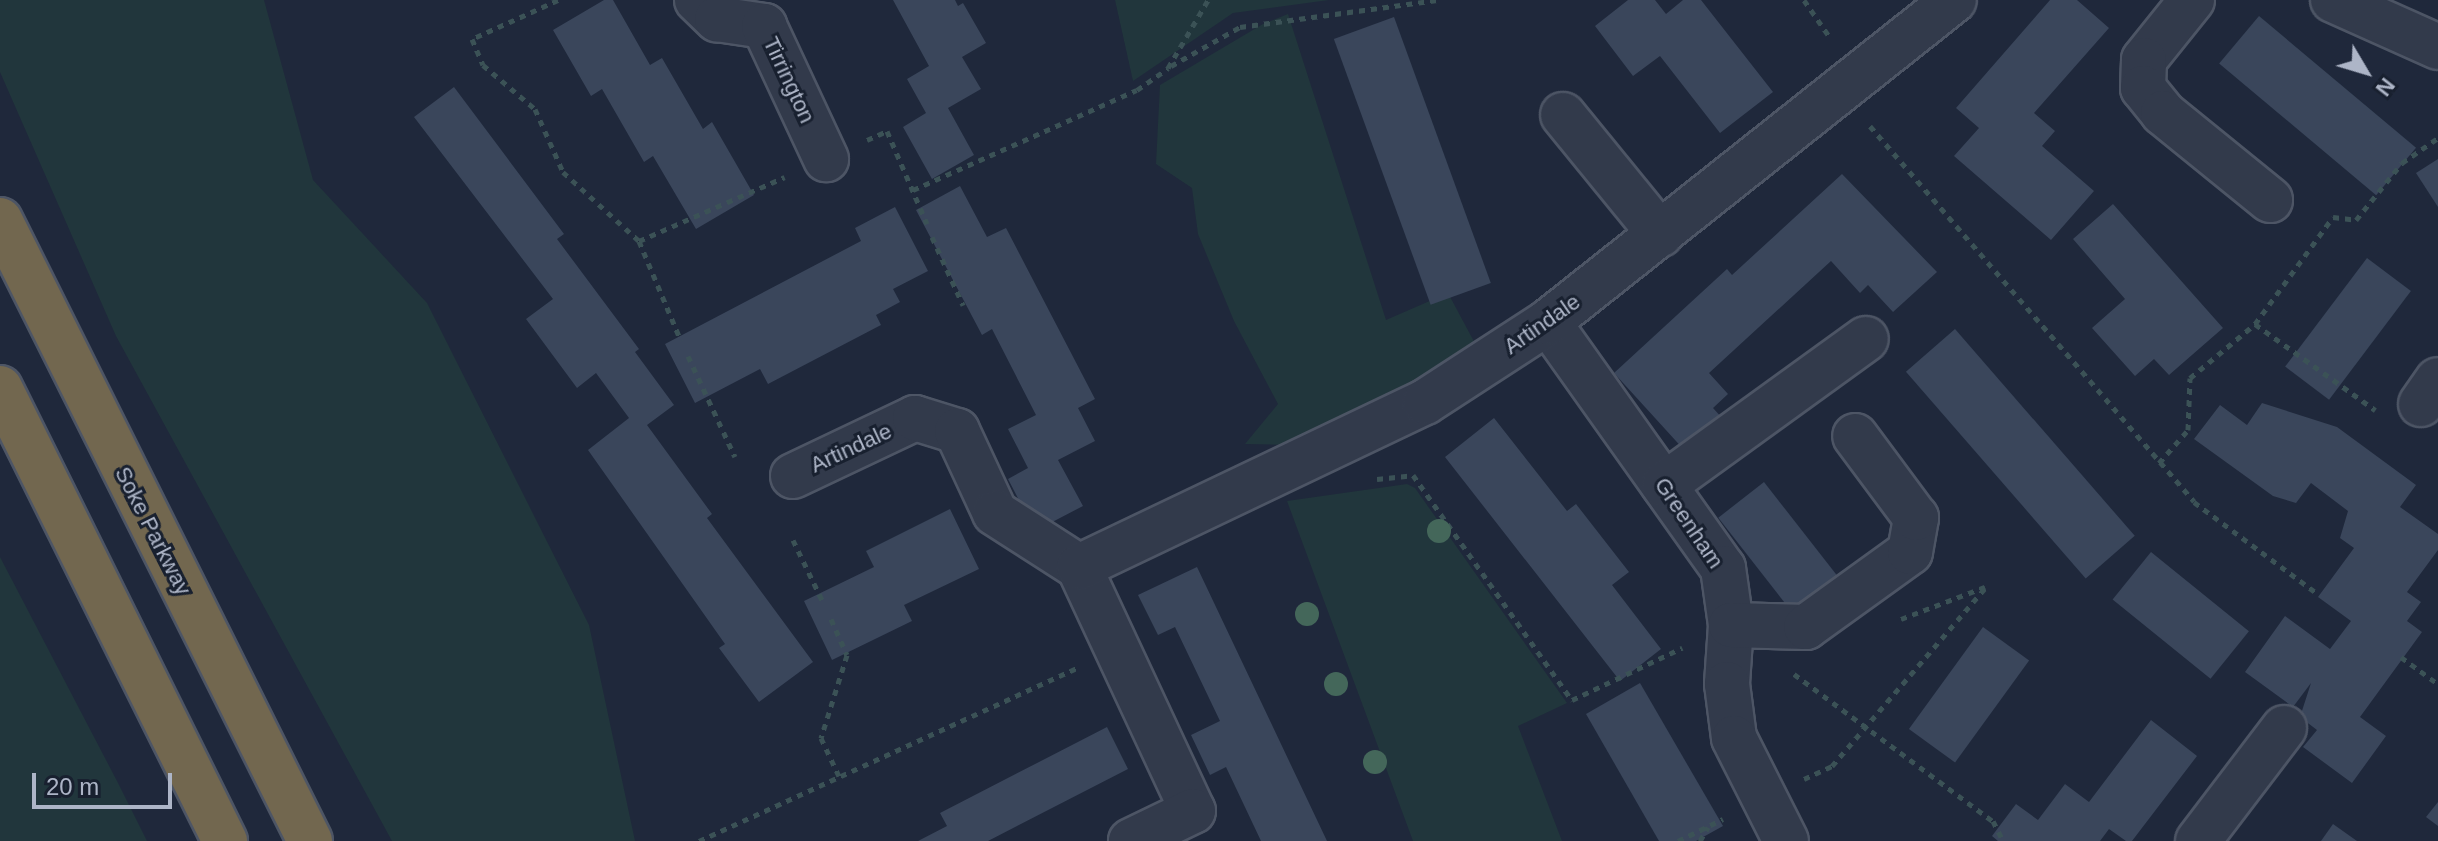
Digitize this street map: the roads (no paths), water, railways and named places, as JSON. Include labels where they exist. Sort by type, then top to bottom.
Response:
[{"type":"highway","name":"Soke Parkway","points":[[0,220],[310,841]]},
{"type":"highway","points":[[0,388],[225,841]]},
{"type":"street","name":"Tirrington","points":[[697,0],[717,19],[764,26],[826,159]]},
{"type":"street","name":"Artindale","points":[[793,476],[915,418],[957,431],[995,513],[1079,567],[1425,402],[1548,322],[1954,0]]},
{"type":"street","points":[[2192,0],[2144,60],[2143,88],[2163,113],[2270,200]]},
{"type":"street","points":[[2333,0],[2438,47]]},
{"type":"street","points":[[1563,115],[1660,234]]},
{"type":"street","name":"Greenham","points":[[1548,322],[1723,568],[1731,625],[1727,684],[1734,738],[1786,841]]},
{"type":"street","points":[[1664,485],[1866,339]]},
{"type":"street","points":[[1731,625],[1806,627],[1910,552],[1916,518],[1855,436]]},
{"type":"street","points":[[1079,567],[1193,811],[1131,841]]},
{"type":"street","points":[[2198,841],[2284,728]]}]
